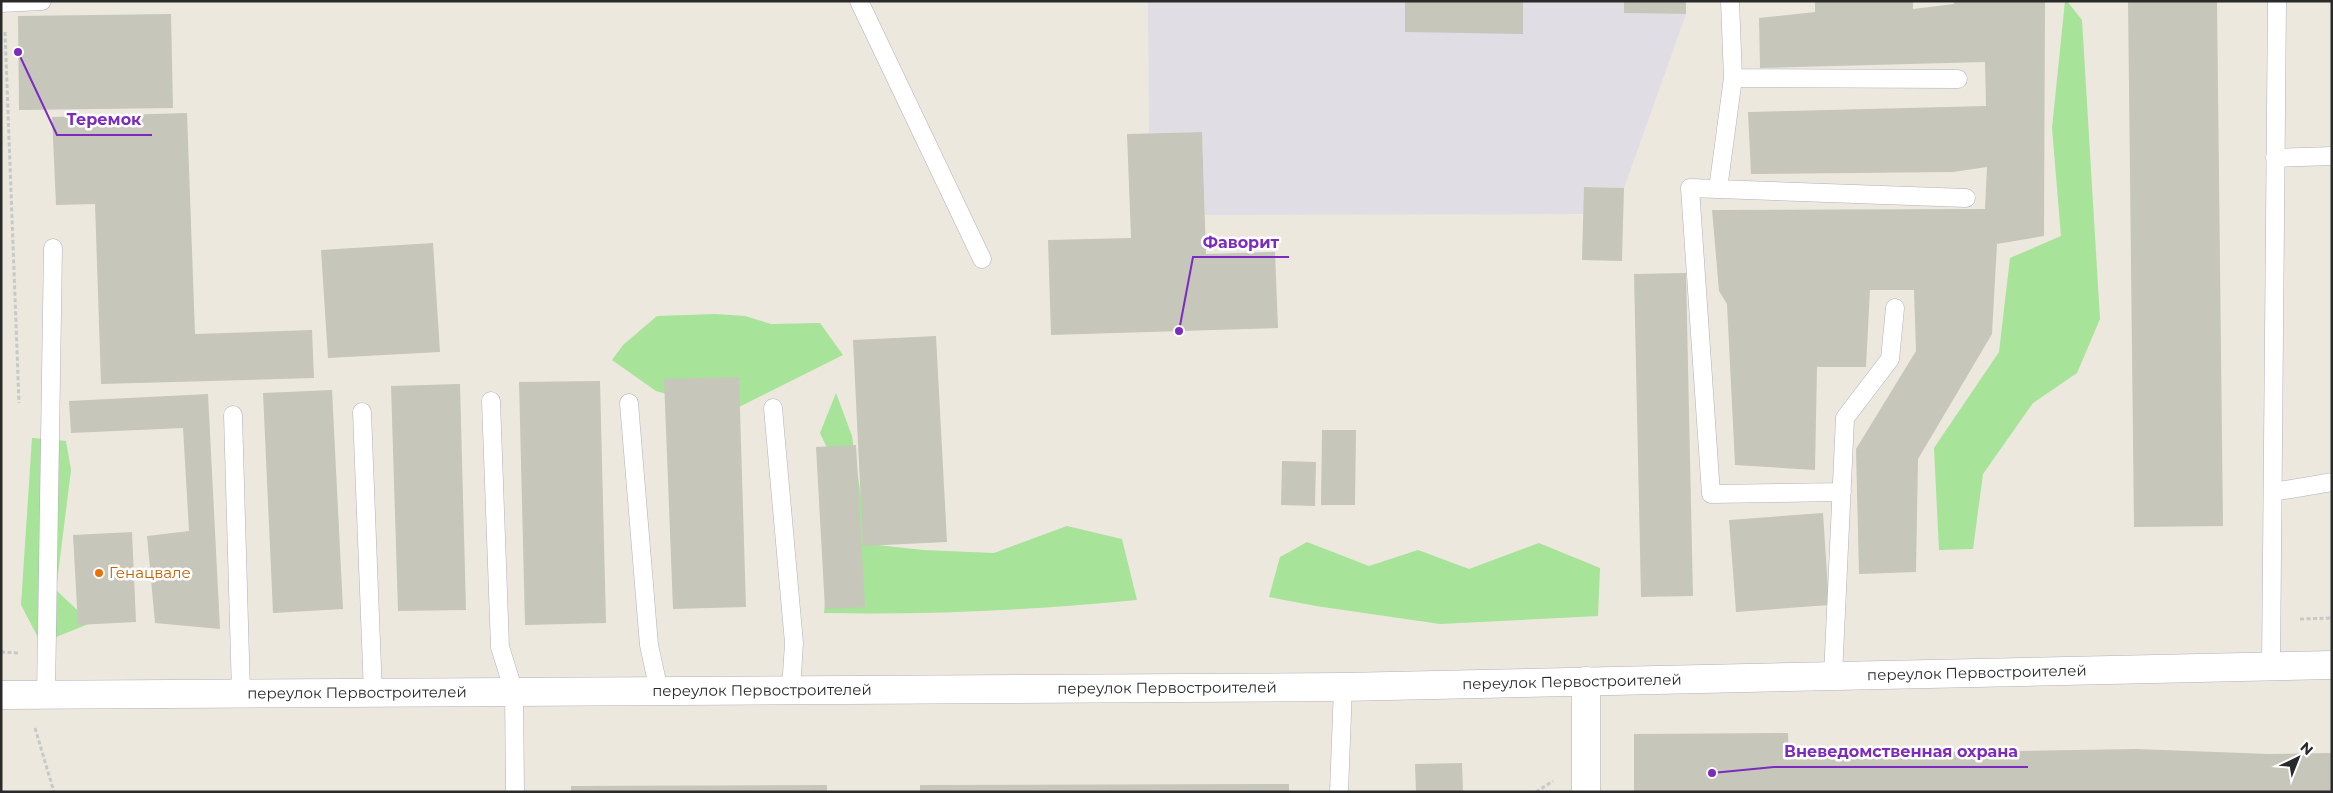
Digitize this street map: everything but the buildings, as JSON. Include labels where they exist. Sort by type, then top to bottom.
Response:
[{"type":"street","name":"переулок Первостроителей","points":[[1,695],[1343,686],[2332,665]]},
{"type":"street","points":[[1586,681],[1586,792]]},
{"type":"lane","points":[[3,3],[42,1]]},
{"type":"lane","points":[[859,1],[982,259]]},
{"type":"lane","points":[[1718,190],[1733,78],[1730,1]]},
{"type":"lane","points":[[2271,666],[2277,1]]},
{"type":"lane","points":[[1733,78],[1958,80]]},
{"type":"lane","points":[[2276,158],[2332,156]]},
{"type":"lane","points":[[1842,492],[1711,494],[1690,188],[1966,198]]},
{"type":"lane","points":[[38,695],[53,248]]},
{"type":"lane","points":[[1833,676],[1846,418],[1890,359],[1895,308]]},
{"type":"lane","points":[[491,401],[500,647],[514,692],[515,792]]},
{"type":"lane","points":[[629,403],[649,645],[659,691]]},
{"type":"lane","points":[[773,408],[794,643],[791,690]]},
{"type":"lane","points":[[362,412],[373,693]]},
{"type":"lane","points":[[233,415],[240,693]]},
{"type":"lane","points":[[2272,492],[2332,482]]},
{"type":"lane","points":[[1339,792],[1343,686]]},
{"type":"path","points":[[3,3],[19,407]]},
{"type":"path","points":[[1,652],[28,654],[38,695],[31,716],[54,792]]},
{"type":"shaded area","points":[[1148,1],[1624,1],[1624,13],[1686,14],[1624,188],[1584,187],[1584,214],[1205,215],[1202,132],[1149,133]]},
{"type":"green space","points":[[2065,1],[2082,20],[2100,319],[2077,373],[2033,403],[1983,474],[1973,549],[1939,550],[1934,448],[1999,352],[2010,258],[2061,236],[2052,128]]},
{"type":"green space","points":[[715,314],[745,316],[771,324],[820,323],[843,355],[729,412],[656,391],[612,360],[623,345],[657,316]]},
{"type":"green space","points":[[836,393],[852,436],[868,544],[923,550],[994,553],[1067,526],[1122,539],[1137,600],[981,611],[824,613],[838,471],[820,433]]},
{"type":"green space","points":[[32,438],[66,441],[71,470],[56,590],[91,623],[41,643],[21,605]]},
{"type":"green space","points":[[1307,542],[1369,566],[1418,550],[1469,569],[1539,543],[1600,568],[1598,616],[1440,624],[1316,606],[1269,597],[1280,557]]},
{"type":"place","name":"Теремок","points":[[18,52]]},
{"type":"place","name":"Фаворит","points":[[1179,331]]},
{"type":"place","name":"Генацвале","points":[[99,573]]},
{"type":"place","name":"Вневедомственная охрана","points":[[1712,773]]}]
